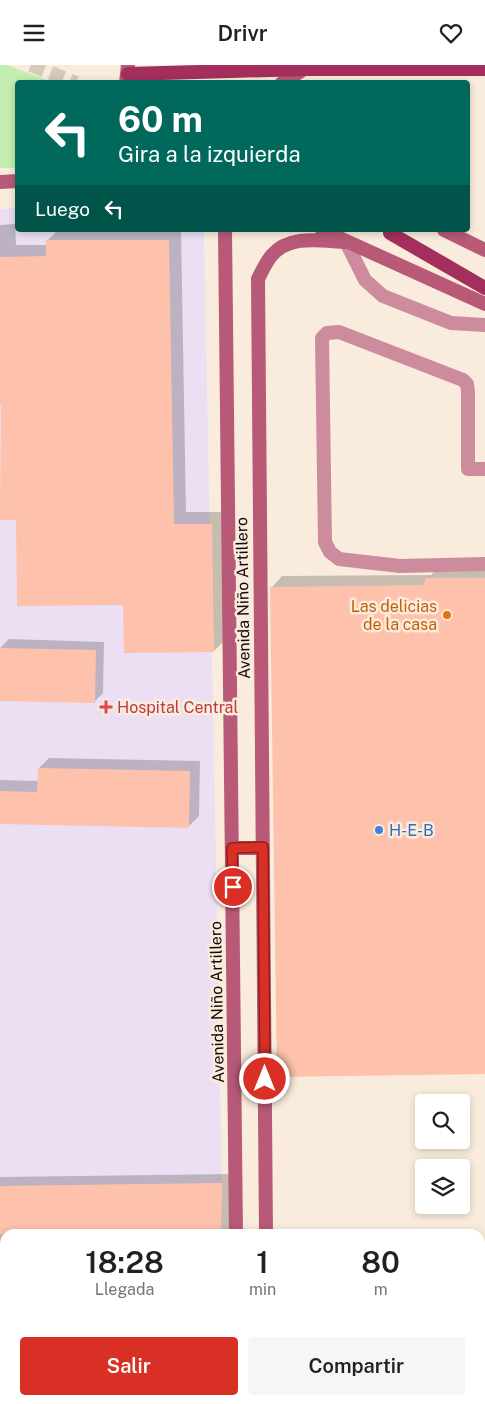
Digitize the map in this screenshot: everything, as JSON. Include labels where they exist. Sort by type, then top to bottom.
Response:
[{"type":"main road","points":[[287,80],[304,69]]},
{"type":"main road","points":[[128,77],[304,69],[485,69]]},
{"type":"main road","points":[[0,182],[15,181]]},
{"type":"main road","name":"Avenida Niño Artillero","points":[[225,232],[236,1229]]},
{"type":"main road","points":[[326,232],[485,304]]},
{"type":"main road","points":[[448,232],[485,250]]},
{"type":"main road","points":[[390,233],[485,288]]},
{"type":"main road","name":"Avenida Niño Artillero","points":[[266,1229],[258,279],[272,254],[285,245],[301,240],[346,242]]},
{"type":"main road","points":[[232,848],[263,847]]},
{"type":"lane","points":[[346,242],[365,280],[384,296],[451,323],[485,325]]},
{"type":"lane","points":[[485,469],[468,469],[468,392],[467,384],[463,380],[339,332],[327,333],[322,338],[325,542],[330,552],[339,559],[400,566],[485,564]]},
{"type":"shaded area","name":"Hospital Central","points":[[15,208],[15,232],[204,232],[222,1183],[0,1186],[0,209]]},
{"type":"green space","points":[[0,65],[7,65],[47,80],[15,80],[15,168],[0,168]]},
{"type":"building","points":[[46,240],[169,240],[174,524],[212,524],[214,652],[124,653],[123,605],[17,606],[16,520],[0,520],[0,257],[46,256]]},
{"type":"building","name":"H-E-B","points":[[426,578],[485,578],[485,1074],[277,1077],[270,587],[423,585]]},
{"type":"building","points":[[0,648],[96,650],[95,703],[0,701]]},
{"type":"building","points":[[38,768],[190,771],[189,828],[0,824],[0,791],[37,792]]},
{"type":"building","points":[[222,1183],[221,1229],[0,1229],[0,1186]]},
{"type":"tunnel","points":[[31,65],[68,80]]},
{"type":"place","name":"Las delicias de la casa","points":[[447,615]]},
{"type":"place","name":"Hospital Central","points":[[106,707]]},
{"type":"place","name":"H-E-B","points":[[379,830]]},
{"type":"route","points":[[233,887],[232,848],[263,847],[265,1079]]}]
